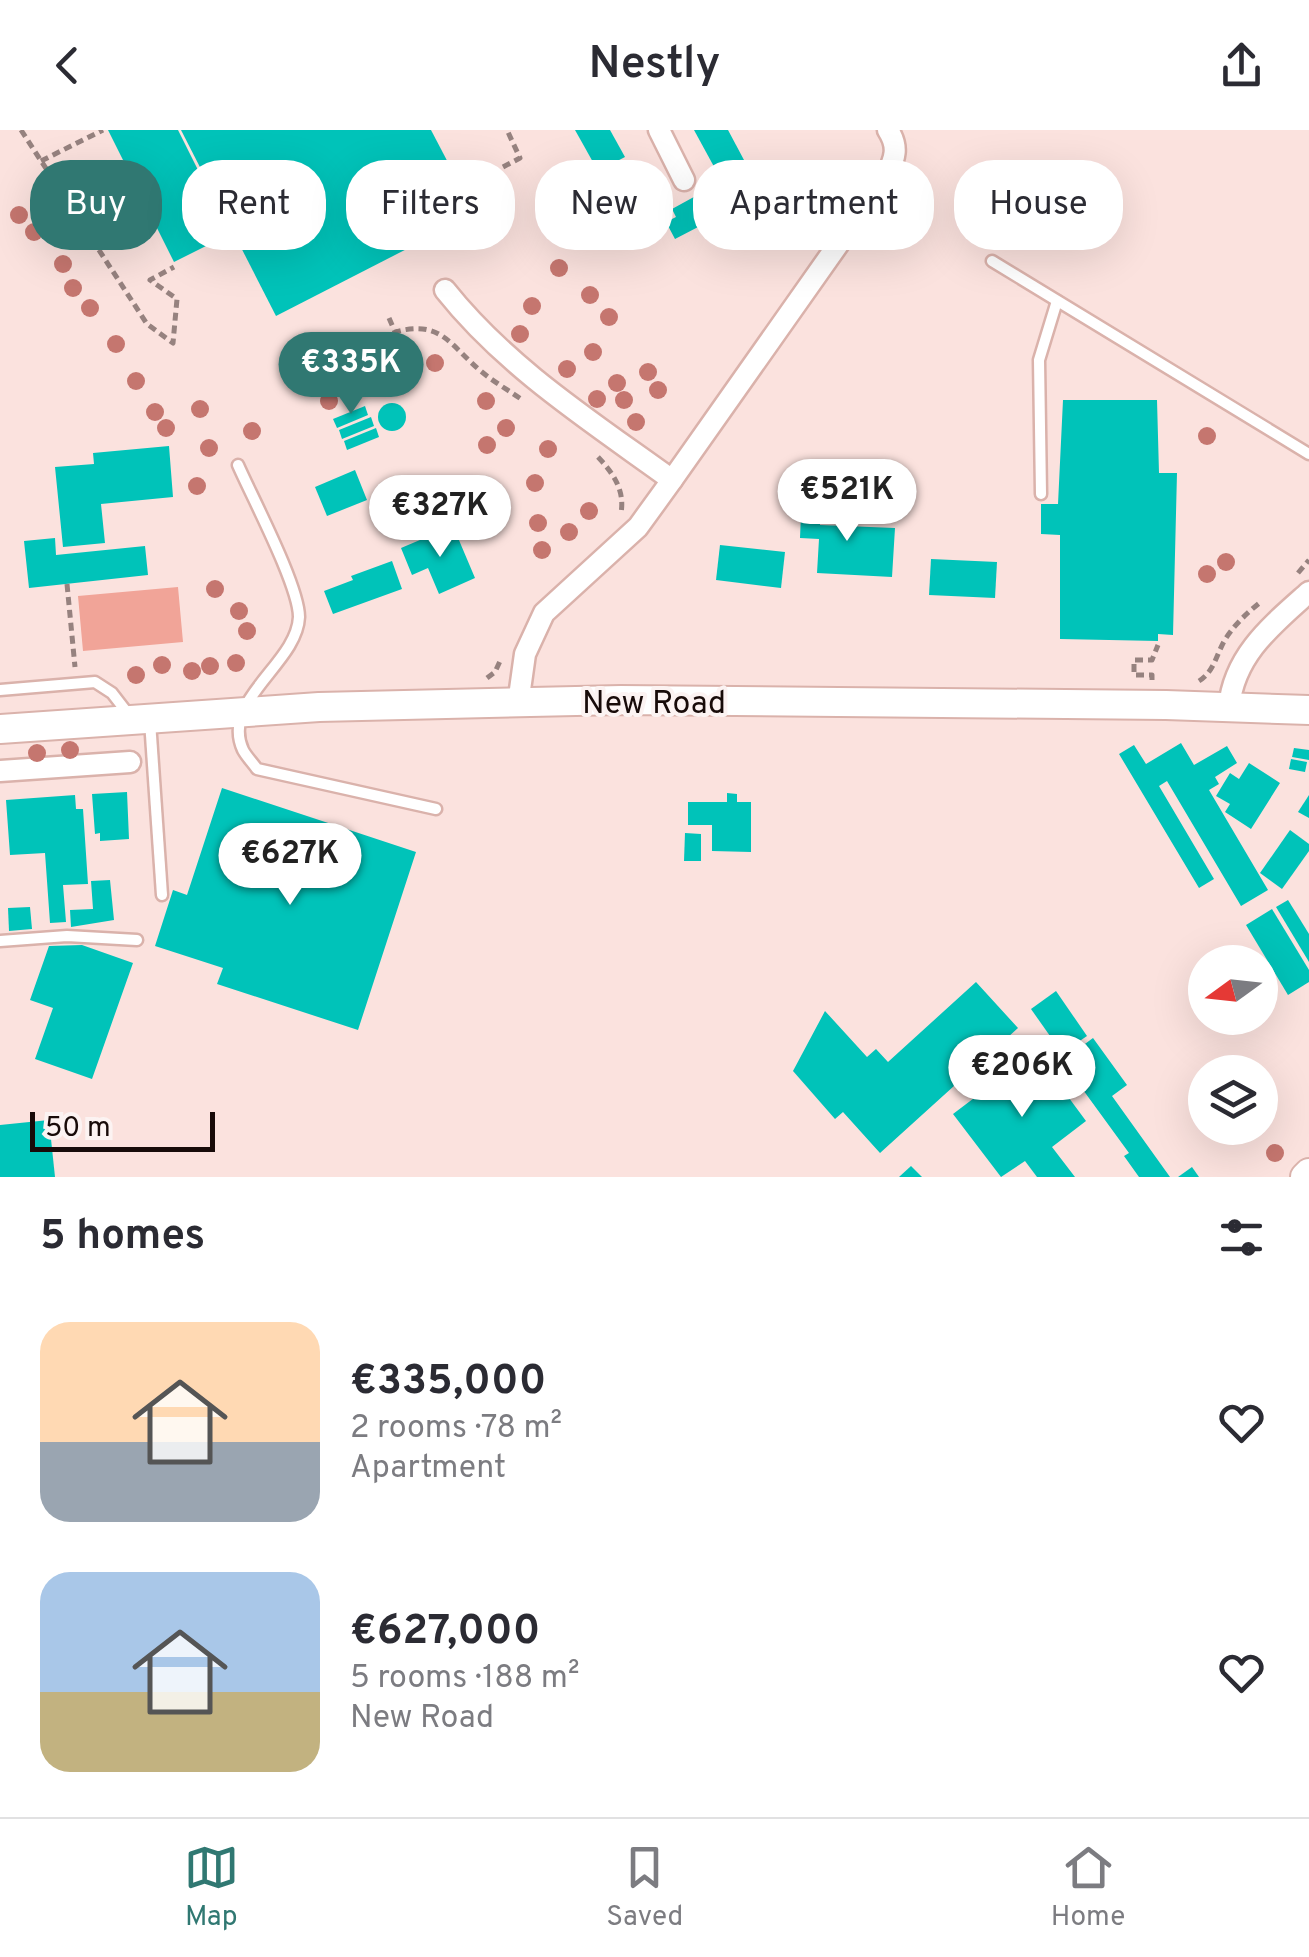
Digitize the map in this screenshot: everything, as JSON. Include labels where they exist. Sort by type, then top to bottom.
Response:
[{"type":"main road","name":"New Road","points":[[0,729],[319,707],[621,700],[1309,710]]},
{"type":"street","points":[[659,130],[684,180]]},
{"type":"street","points":[[518,704],[526,654],[544,613],[638,527],[672,480],[886,174],[896,155],[894,138],[888,130]]},
{"type":"street","points":[[445,290],[504,354],[672,480]]},
{"type":"street","points":[[1229,707],[1231,686],[1260,635],[1309,592]]},
{"type":"street","points":[[0,771],[130,762]]},
{"type":"lane","points":[[992,261],[1309,454]]},
{"type":"lane","points":[[1041,494],[1039,360],[1057,301]]},
{"type":"lane","points":[[238,465],[286,571],[299,617],[288,646],[244,712],[239,730],[243,750],[257,768],[436,808]]},
{"type":"lane","points":[[0,690],[96,682],[142,719],[162,895]]},
{"type":"lane","points":[[0,941],[67,936],[137,940]]},
{"type":"path","points":[[21,130],[41,160]]},
{"type":"path","points":[[46,160],[102,130]]},
{"type":"path","points":[[506,130],[520,158],[515,161]]},
{"type":"path","points":[[99,250],[147,324],[172,343],[177,298],[150,280],[174,267]]},
{"type":"path","points":[[389,318],[395,332],[424,327],[439,332],[481,372],[532,407]]},
{"type":"path","points":[[592,451],[613,475],[623,500],[620,514],[610,525]]},
{"type":"path","points":[[66,584],[76,682]]},
{"type":"path","points":[[1152,690],[1152,660],[1158,644]]},
{"type":"path","points":[[487,678],[495,672],[504,654]]},
{"type":"path","points":[[1152,660],[1134,660],[1134,675],[1152,675]]},
{"type":"shaded area","points":[[178,587],[183,642],[83,651],[78,596]]},
{"type":"building","points":[[108,130],[178,130],[193,160],[182,160],[182,250],[198,250],[174,262],[162,238],[162,160],[123,160]]},
{"type":"building","points":[[181,130],[431,130],[447,160],[346,160],[346,250],[405,250],[276,316],[242,250],[326,250],[326,160],[196,160]]},
{"type":"building","points":[[575,130],[610,130],[625,157],[592,160]]},
{"type":"building","points":[[694,130],[728,130],[744,160],[710,160]]},
{"type":"building","points":[[693,197],[693,230],[675,239],[676,217],[673,208]]},
{"type":"building","points":[[1063,400],[1157,400],[1159,473],[1177,473],[1173,635],[1158,634],[1158,641],[1060,639],[1060,535],[1041,534],[1041,504],[1058,504]]},
{"type":"building","points":[[392,403],[402,407],[406,417],[402,427],[392,431],[382,427],[378,417],[382,407]]},
{"type":"building","points":[[365,406],[368,415],[337,428],[333,419]]},
{"type":"building","points":[[371,417],[374,426],[342,439],[339,430]]},
{"type":"building","points":[[376,428],[379,437],[347,450],[344,441]]},
{"type":"building","points":[[169,446],[173,497],[101,504],[105,543],[63,547],[55,467],[94,464],[93,453]]},
{"type":"building","points":[[355,470],[367,500],[327,516],[315,487]]},
{"type":"building","points":[[802,491],[821,492],[820,525],[895,528],[892,577],[817,573],[819,539],[800,538]]},
{"type":"building","points":[[453,526],[475,578],[439,594],[428,568],[412,575],[401,548]]},
{"type":"building","points":[[55,538],[56,555],[145,546],[148,575],[29,588],[24,541]]},
{"type":"building","points":[[720,545],[785,552],[781,588],[716,580]]},
{"type":"building","points":[[931,559],[997,562],[995,598],[929,595]]},
{"type":"building","points":[[392,561],[402,589],[333,614],[324,591]]},
{"type":"building","points":[[1181,743],[1194,765],[1227,746],[1237,763],[1215,777],[1219,784],[1209,790],[1268,890],[1241,906],[1167,781],[1159,786],[1214,879],[1199,888],[1119,754],[1134,745],[1146,764]]},
{"type":"building","points":[[1294,748],[1309,750],[1309,760],[1292,757]]},
{"type":"building","points":[[1291,759],[1307,762],[1305,772],[1289,769]]},
{"type":"building","points":[[1249,763],[1280,783],[1251,829],[1225,812],[1230,804],[1216,796],[1230,773],[1239,779]]},
{"type":"building","points":[[222,788],[416,852],[358,1030],[217,984],[223,968],[155,946],[173,890],[187,895]]},
{"type":"building","points":[[127,792],[129,839],[100,841],[100,833],[95,834],[92,794]]},
{"type":"building","points":[[727,793],[737,794],[737,802],[751,802],[751,852],[712,851],[712,825],[688,825],[688,802],[727,802]]},
{"type":"building","points":[[75,795],[76,809],[83,809],[88,884],[63,885],[66,922],[50,923],[45,853],[10,855],[6,800]]},
{"type":"building","points":[[1309,795],[1309,818],[1298,812]]},
{"type":"building","points":[[1290,830],[1309,844],[1309,851],[1282,889],[1260,873]]},
{"type":"building","points":[[685,833],[701,834],[701,861],[684,861]]},
{"type":"building","points":[[110,880],[114,920],[71,927],[70,910],[93,909],[91,881]]},
{"type":"building","points":[[1288,900],[1309,934],[1309,962],[1276,907]]},
{"type":"building","points":[[30,907],[32,929],[9,931],[8,908]]},
{"type":"building","points":[[1272,909],[1309,970],[1309,982],[1288,995],[1278,978],[1278,945],[1258,945],[1246,925]]},
{"type":"building","points":[[82,945],[133,963],[92,1079],[35,1059],[53,1008],[30,1000],[49,946]]},
{"type":"building","points":[[976,982],[1018,1028],[880,1153],[843,1112],[835,1119],[793,1071],[825,1011],[867,1057],[876,1049],[888,1062]]},
{"type":"building","points":[[1056,991],[1087,1036],[1062,1053],[1031,1009]]},
{"type":"building","points":[[1093,1038],[1127,1085],[1112,1096],[1170,1177],[1139,1177],[1124,1156],[1129,1153],[1062,1061]]},
{"type":"building","points":[[1035,1052],[1086,1121],[1052,1147],[1075,1177],[1037,1177],[1025,1161],[1001,1177],[953,1114]]},
{"type":"building","points":[[49,1120],[55,1177],[0,1177],[0,1125]]},
{"type":"building","points":[[911,1166],[922,1177],[899,1177]]},
{"type":"building","points":[[1192,1167],[1199,1177],[1178,1177]]}]
